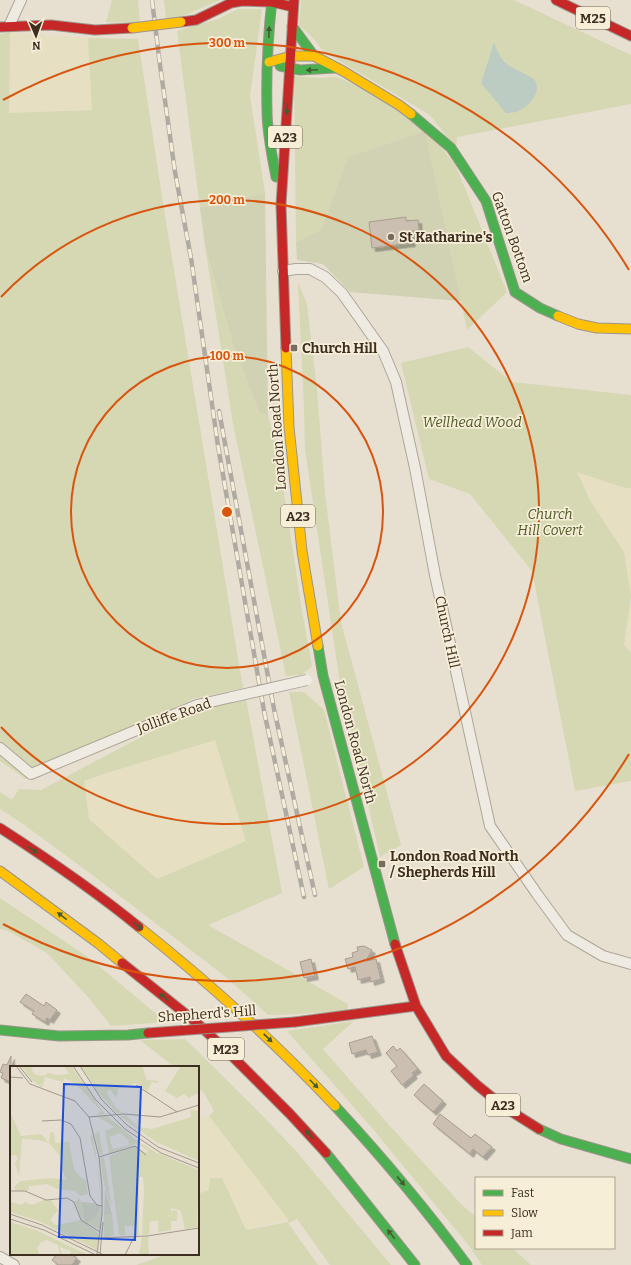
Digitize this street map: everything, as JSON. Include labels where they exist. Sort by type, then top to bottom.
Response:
[{"type":"main road","name":"M25","points":[[556,0],[631,36]]},
{"type":"main road","points":[[5,26],[51,25],[95,30],[132,28],[196,20],[231,3],[242,1],[294,3]]},
{"type":"main road","name":"London Road North","points":[[272,1],[269,28],[267,111],[281,205]]},
{"type":"main road","name":"London Road North","points":[[294,3],[281,205],[289,427],[302,551],[323,676],[387,916],[416,1006],[446,1056],[477,1085],[504,1107],[535,1127],[560,1139],[631,1158]]},
{"type":"main road","points":[[292,26],[314,56]]},
{"type":"main road","name":"Gatton Bottom","points":[[269,62],[291,56],[314,56],[343,71],[399,105],[451,148],[486,201],[515,292],[540,308],[578,324],[597,328],[631,329]]},
{"type":"main road","points":[[269,62],[290,70],[312,71],[335,68]]},
{"type":"main road","name":"M23","points":[[0,828],[44,857],[119,912],[190,969],[255,1026],[318,1088],[377,1152],[431,1217],[466,1265]]},
{"type":"main road","name":"M23","points":[[0,871],[99,944],[197,1023],[230,1054],[320,1145],[415,1265]]},
{"type":"main road","name":"Shepherd's Hill","points":[[0,1030],[59,1036],[148,1033],[295,1022],[416,1006]]},
{"type":"street","points":[[5,26],[21,0]]},
{"type":"street","name":"Church Hill","points":[[283,271],[296,269],[310,270],[324,277],[342,292],[383,351],[396,382],[415,468],[437,583],[490,826],[537,894],[568,935],[603,956],[631,964]]},
{"type":"street","name":"Jolliffe Road","points":[[0,748],[31,774],[197,705],[323,676]]},
{"type":"street","points":[[0,1257],[14,1265]]},
{"type":"shaded area","points":[[10,32],[88,38],[92,110],[8,113]]},
{"type":"shaded area","points":[[494,42],[501,58],[504,61],[534,79],[536,84],[537,88],[534,98],[522,109],[515,112],[506,113],[481,83]]},
{"type":"shaded area","points":[[577,471],[625,488],[631,488],[631,596],[624,552],[591,502]]},
{"type":"shaded area","points":[[631,601],[631,653],[624,645]]},
{"type":"shaded area","points":[[215,739],[246,841],[157,879],[89,819],[83,781]]},
{"type":"shaded area","points":[[209,1116],[288,1219],[246,1230],[209,1190],[199,1194],[199,1120]]},
{"type":"green space","points":[[112,0],[138,0],[140,23],[106,22]]},
{"type":"green space","points":[[164,0],[220,0],[178,18],[166,20]]},
{"type":"green space","points":[[301,0],[514,0],[631,55],[631,104],[457,137],[456,149],[430,115],[323,51],[313,38],[299,25]],"holes":[[[494,43],[499,56],[511,67],[533,79],[481,83]]]},
{"type":"green space","points":[[238,9],[262,9],[250,96],[265,193],[200,208],[177,31],[218,19]]},
{"type":"green space","points":[[10,32],[9,113],[92,110],[88,38],[138,39],[165,216],[243,688],[193,699],[40,775],[26,779],[0,761],[0,34]]},
{"type":"green space","points":[[294,76],[317,78],[337,77],[360,87],[422,123],[456,166],[507,292],[467,330],[425,131],[348,157],[321,230],[296,242]]},
{"type":"green space","points":[[425,131],[461,301],[350,292],[323,264],[297,260],[296,242],[321,230],[348,157]]},
{"type":"green space","points":[[265,193],[268,416],[259,412],[233,344],[205,246],[200,208]]},
{"type":"green space","points":[[205,246],[233,344],[259,412],[268,416],[278,453],[302,611],[312,666],[302,675],[286,676],[233,424]]},
{"type":"green space","points":[[298,282],[307,304],[317,390],[325,493],[341,622],[401,845],[380,857],[339,677],[305,449]]},
{"type":"green space","points":[[468,347],[512,382],[631,395],[631,488],[625,488],[577,472],[591,502],[624,552],[631,596],[624,645],[631,653],[631,781],[575,791],[532,571],[470,494],[429,479],[401,363]]},
{"type":"green space","points":[[289,692],[304,692],[324,710],[364,867],[329,889]]},
{"type":"green space","points":[[246,699],[282,893],[208,925],[348,1004],[347,1011],[268,1015],[226,977],[91,874],[0,809],[0,792],[12,800],[19,789],[41,790],[197,709]],"holes":[[[215,740],[246,841],[157,879],[89,819],[84,781]]]},
{"type":"green space","points":[[0,898],[88,957],[166,1022],[111,1026],[88,997],[47,953],[8,931],[0,929]]},
{"type":"green space","points":[[354,1021],[323,1049],[389,1125],[461,1204],[475,1216],[475,1249],[513,1249],[531,1265],[482,1265],[470,1247],[372,1128],[287,1031]]},
{"type":"green space","points":[[185,1039],[297,1152],[391,1265],[330,1265],[297,1219],[288,1223],[318,1265],[136,1265],[165,1255],[199,1255],[199,1194],[209,1190],[210,1178],[222,1178],[246,1230],[288,1222],[288,1219],[209,1116],[214,1111],[204,1093],[199,1089],[199,1066],[173,1066],[140,1040]]},
{"type":"building","name":"St Katharine's","points":[[406,217],[406,221],[418,220],[419,230],[410,231],[412,243],[372,248],[369,222]]},
{"type":"building","points":[[364,946],[372,950],[366,961],[376,959],[381,979],[371,982],[370,977],[358,980],[355,967],[348,969],[345,959],[353,957],[352,953],[358,951],[357,947]]},
{"type":"building","points":[[311,959],[315,976],[304,978],[300,962]]},
{"type":"building","points":[[26,994],[44,1006],[46,1002],[57,1010],[50,1020],[47,1018],[45,1022],[32,1014],[34,1011],[20,1002]]},
{"type":"building","points":[[372,1036],[378,1052],[368,1055],[366,1050],[352,1054],[349,1043]]},
{"type":"building","points":[[393,1046],[397,1051],[400,1048],[418,1069],[412,1073],[414,1075],[402,1085],[391,1071],[397,1066],[386,1053]]},
{"type":"building","points":[[11,1056],[10,1082],[1,1078],[3,1073],[0,1072],[3,1064],[7,1065]]},
{"type":"building","points":[[424,1084],[443,1101],[433,1112],[414,1095]]},
{"type":"building","points":[[440,1114],[471,1138],[475,1134],[492,1147],[483,1157],[473,1149],[470,1154],[433,1124]]},
{"type":"building","points":[[56,1255],[72,1255],[77,1258],[72,1265],[58,1265],[52,1260]]},
{"type":"railway","points":[[152,0],[175,172],[191,258],[218,446],[264,711],[304,897]]},
{"type":"railway","points":[[219,411],[274,709],[315,895]]},
{"type":"traffic: fast","points":[[272,0],[269,27],[267,119],[276,177]]},
{"type":"traffic: fast","points":[[292,26],[314,56]]},
{"type":"traffic: fast","points":[[280,66],[300,70],[335,68]]},
{"type":"traffic: fast","points":[[411,114],[451,148],[486,201],[515,292],[540,308],[558,316]]},
{"type":"traffic: fast","points":[[318,646],[323,676],[395,944]]},
{"type":"traffic: fast","points":[[0,1030],[59,1036],[128,1035],[148,1033]]},
{"type":"traffic: fast","points":[[335,1106],[370,1144],[436,1224],[467,1265]]},
{"type":"traffic: fast","points":[[539,1129],[561,1139],[631,1159]]},
{"type":"traffic: fast","points":[[326,1153],[415,1265]]},
{"type":"traffic: slow","points":[[132,28],[181,22]]},
{"type":"traffic: slow","points":[[269,62],[291,56],[314,56],[343,71],[411,114]]},
{"type":"traffic: slow","points":[[558,316],[578,324],[597,328],[631,329]]},
{"type":"traffic: slow","points":[[286,348],[289,427],[302,551],[318,646]]},
{"type":"traffic: slow","points":[[0,871],[99,944],[122,963]]},
{"type":"traffic: slow","points":[[139,927],[240,1013],[288,1058],[335,1106]]},
{"type":"traffic: jam","points":[[286,348],[281,205],[294,0]]},
{"type":"traffic: jam","points":[[556,0],[631,36]]},
{"type":"traffic: jam","points":[[181,22],[196,20],[231,3],[242,1],[272,2],[293,7]]},
{"type":"traffic: jam","points":[[0,27],[51,25],[95,30],[132,28]]},
{"type":"traffic: jam","points":[[0,828],[36,851],[139,927]]},
{"type":"traffic: jam","points":[[395,944],[416,1006],[446,1056],[477,1085],[504,1107],[539,1129]]},
{"type":"traffic: jam","points":[[122,963],[197,1023],[290,1114],[326,1153]]},
{"type":"traffic: jam","points":[[295,1022],[416,1006]]},
{"type":"traffic: jam","points":[[148,1033],[295,1022]]},
{"type":"place","name":"St Katharine's","points":[[391,237]]},
{"type":"place","name":"Church Hill","points":[[294,348]]},
{"type":"place","name":"London Road North / Shepherds Hill","points":[[382,864]]},
{"type":"park label","name":"Wellhead Wood","points":[[472,422]]},
{"type":"park label","name":"Church Hill Covert","points":[[550,522]]}]
